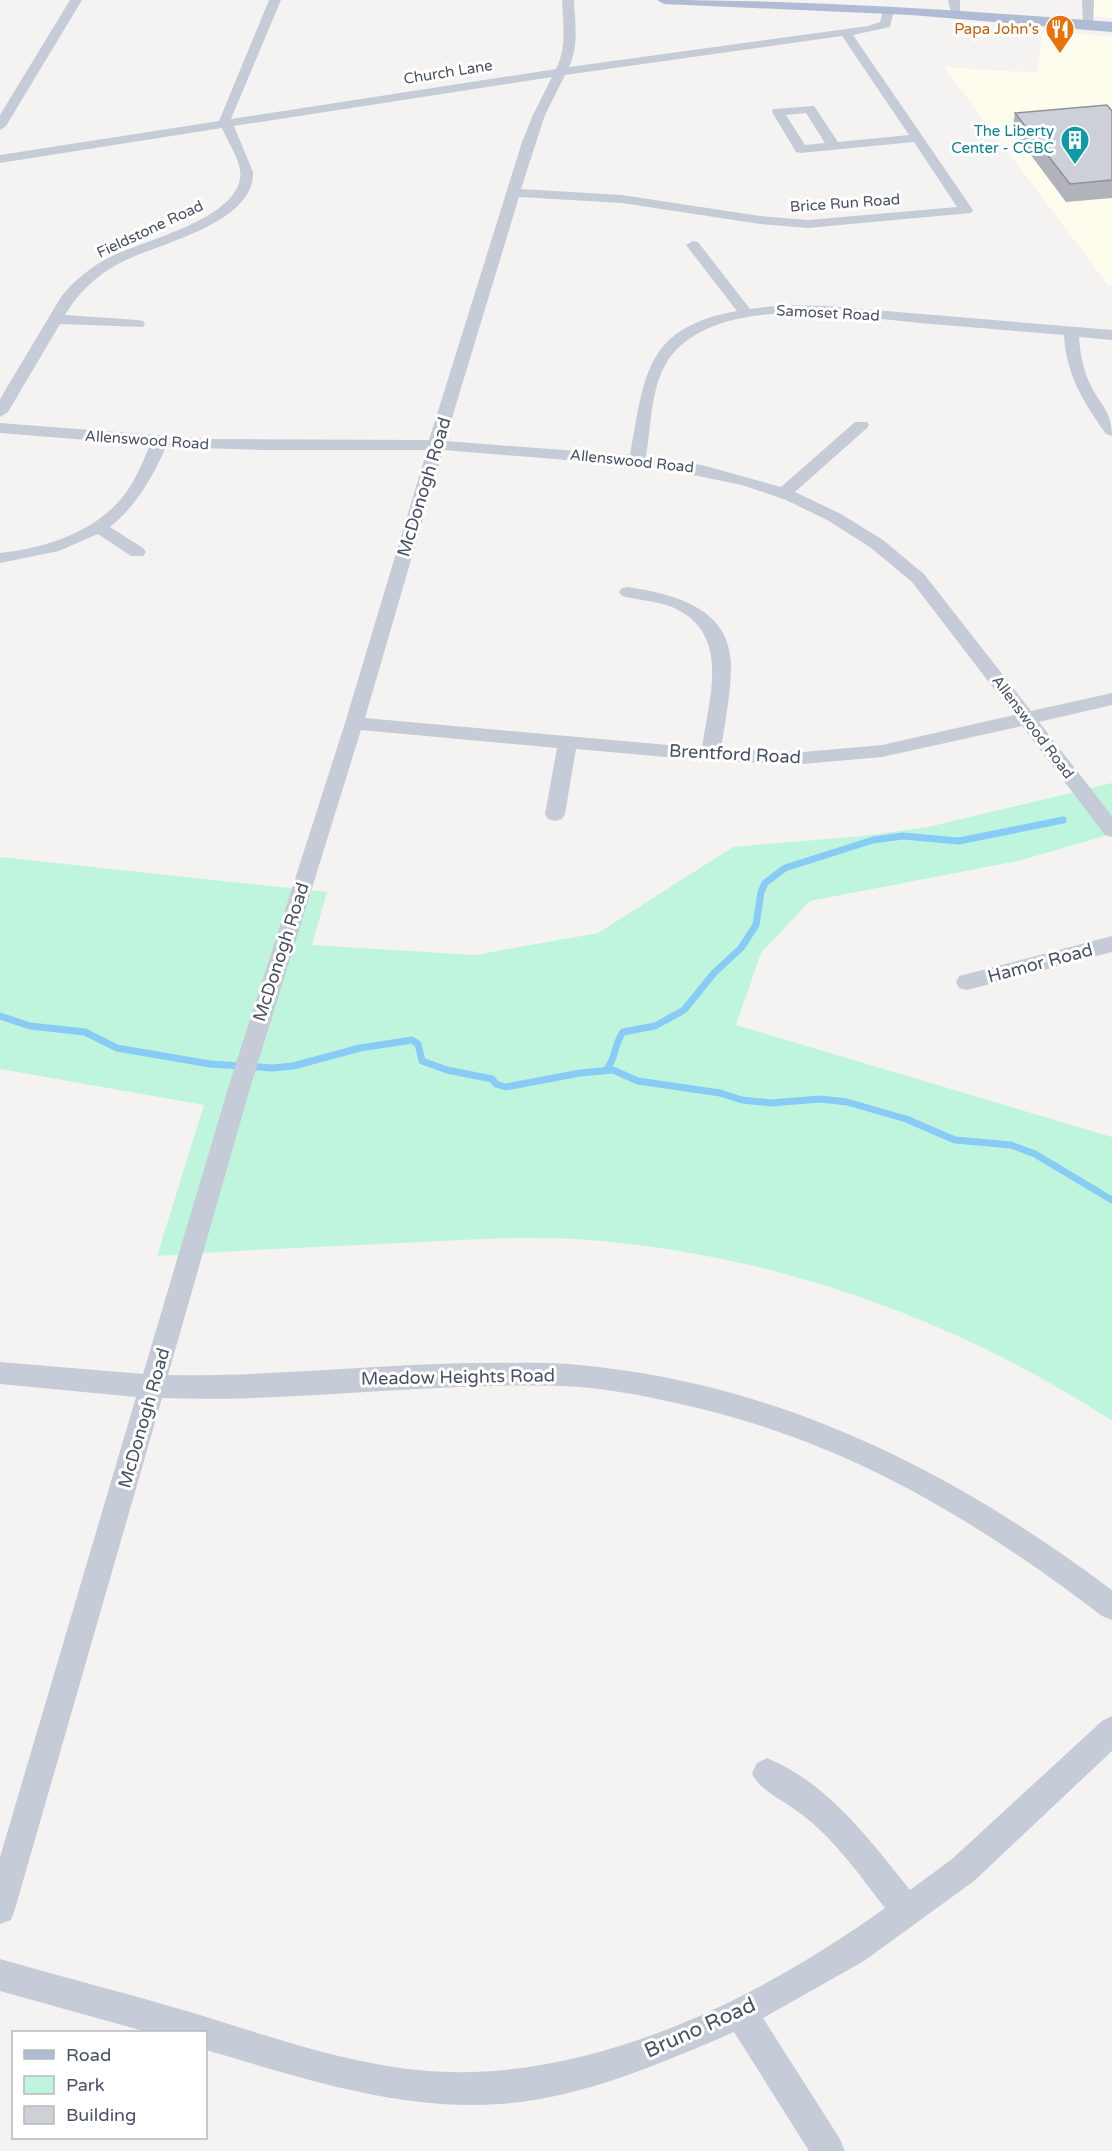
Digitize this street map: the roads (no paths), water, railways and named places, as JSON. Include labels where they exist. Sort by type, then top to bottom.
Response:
[{"type":"main road","points":[[664,0],[888,10],[955,7],[1112,27]]},
{"type":"street","points":[[0,126],[76,0]]},
{"type":"street","points":[[226,125],[225,119],[275,0]]},
{"type":"street","name":"McDonogh Road","points":[[0,1909],[240,1085],[354,723],[436,445],[539,115],[570,50],[568,0]]},
{"type":"street","points":[[1088,0],[1089,25]]},
{"type":"street","name":"Church Lane","points":[[0,159],[561,73],[846,33],[886,24],[888,10]]},
{"type":"street","name":"Brice Run Road","points":[[514,193],[622,199],[791,224],[830,223],[966,210],[846,33]]},
{"type":"street","name":"Fieldstone Road","points":[[0,411],[68,297],[97,271],[135,250],[211,220],[237,201],[244,190],[247,172],[226,125]]},
{"type":"street","points":[[834,146],[917,138]]},
{"type":"street","points":[[693,245],[746,313]]},
{"type":"street","name":"Samoset Road","points":[[637,459],[652,379],[666,353],[679,340],[697,329],[746,313],[785,309],[826,310],[1112,335]]},
{"type":"street","points":[[56,319],[138,324]]},
{"type":"street","points":[[1071,332],[1074,365],[1080,380],[1112,431]]},
{"type":"street","points":[[786,492],[861,425]]},
{"type":"street","name":"Allenswood Road","points":[[0,428],[160,442],[238,446],[436,445],[637,459],[724,473],[786,492],[835,516],[868,537],[918,578],[1112,830]]},
{"type":"street","points":[[0,558],[55,547],[97,526],[115,514],[137,489],[160,442]]},
{"type":"street","points":[[97,526],[137,552]]},
{"type":"street","points":[[628,592],[660,596],[680,602],[705,623],[715,637],[721,651],[722,665],[711,755]]},
{"type":"street","name":"Brentford Road","points":[[354,723],[762,758],[844,755],[892,748],[1112,699]]},
{"type":"street","points":[[555,814],[568,742]]},
{"type":"street","name":"Hamor Road","points":[[967,982],[1112,944]]},
{"type":"street","name":"Meadow Heights Road","points":[[0,1373],[113,1385],[195,1387],[471,1374],[568,1375],[653,1386],[719,1399],[830,1436],[908,1472],[995,1521],[1063,1567],[1112,1607]]},
{"type":"street","name":"Bruno Road","points":[[207,2034],[350,2075],[428,2087],[501,2088],[571,2076],[642,2055],[741,2013],[824,1968],[908,1911],[963,1870],[1112,1731]]},
{"type":"street","points":[[767,1773],[816,1806],[854,1845],[908,1911]]},
{"type":"street","name":"Bruno Road","points":[[0,1975],[197,2031]]},
{"type":"street","points":[[741,2013],[828,2151]]},
{"type":"waterway","points":[[606,1070],[612,1061],[623,1032],[655,1026],[684,1010],[714,973],[741,948],[756,925],[761,892],[765,883],[785,868],[873,840],[903,836],[959,841],[1063,820]]},
{"type":"waterway","points":[[0,1016],[30,1026],[85,1032],[117,1048],[210,1064],[272,1068],[293,1066],[360,1048],[412,1040],[418,1044],[422,1061],[447,1070],[492,1079],[496,1084],[506,1087],[580,1073],[613,1070],[638,1081],[720,1093],[742,1100],[771,1103],[820,1099],[847,1102],[906,1119],[955,1140],[1011,1145],[1035,1154],[1112,1200]]},
{"type":"place","name":"Papa John's","points":[[1060,54]]},
{"type":"place","name":"The Liberty Center - CCBC","points":[[1075,166]]}]
